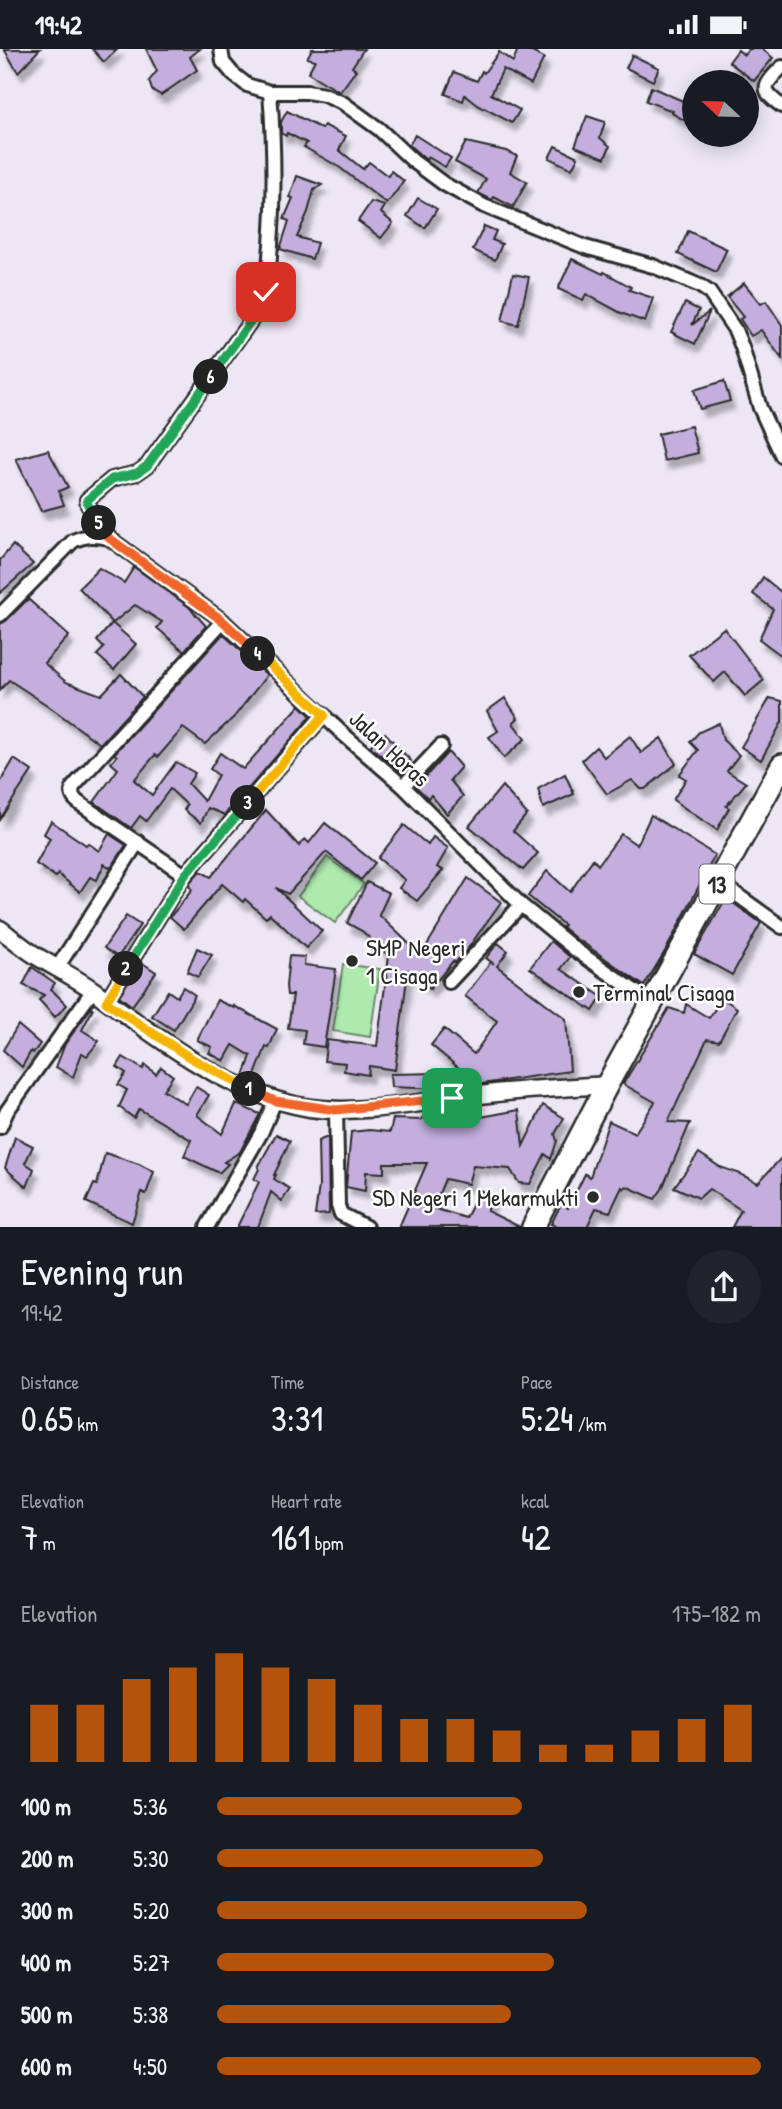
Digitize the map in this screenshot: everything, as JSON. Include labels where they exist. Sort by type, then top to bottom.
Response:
[{"type":"highway","name":"13","points":[[533,1227],[607,1085],[782,765]]},
{"type":"main road","points":[[0,929],[35,956],[93,990],[106,1002],[189,1057],[233,1082],[275,1101],[336,1110],[512,1091],[607,1085]]},
{"type":"street","points":[[220,49],[223,62],[247,85],[270,92],[324,95],[343,103],[379,129],[413,161],[444,184],[484,206],[584,247],[653,266],[700,286],[715,299],[735,330],[760,408],[782,456]]},
{"type":"street","points":[[782,68],[769,80],[766,91],[768,97],[782,106]]},
{"type":"street","points":[[109,538],[87,500],[112,479],[137,473],[147,466],[260,308],[266,292],[270,278],[273,217],[273,129],[270,92]]},
{"type":"street","points":[[0,615],[73,541],[94,535],[109,538]]},
{"type":"street","name":"Jalan Horas","points":[[109,538],[223,621],[402,786],[521,905],[577,951],[652,1003]]},
{"type":"street","points":[[185,875],[73,798],[71,793],[73,787],[223,621]]},
{"type":"street","points":[[106,1002],[185,875],[324,715]]},
{"type":"street","points":[[402,786],[441,746]]},
{"type":"street","points":[[57,968],[138,842]]},
{"type":"street","points":[[719,882],[782,927]]},
{"type":"street","points":[[449,982],[521,905]]},
{"type":"street","points":[[0,1127],[7,1111],[93,990]]},
{"type":"street","points":[[207,1227],[261,1133],[275,1101]]},
{"type":"street","points":[[336,1110],[338,1206],[341,1214],[366,1227]]},
{"type":"green space","points":[[327,857],[364,884],[335,923],[298,896]]},
{"type":"green space","points":[[343,964],[380,969],[370,1037],[333,1031]]},
{"type":"building","points":[[4,49],[40,49],[18,72]]},
{"type":"building","points":[[92,49],[118,49],[104,62]]},
{"type":"building","points":[[146,49],[200,49],[190,57],[197,70],[161,95],[152,90],[149,81],[157,71]]},
{"type":"building","points":[[312,49],[364,49],[352,67],[356,70],[340,92],[308,73],[315,60],[307,58]]},
{"type":"building","points":[[518,49],[526,49],[544,58],[531,84],[503,69],[491,94],[520,110],[512,123],[483,109],[465,95],[463,101],[445,94],[454,72],[477,81],[499,52],[513,62]]},
{"type":"building","points":[[749,49],[762,49],[773,58],[760,74],[760,70],[740,70],[729,62],[738,50],[744,55]]},
{"type":"building","points":[[632,55],[659,68],[653,81],[626,68]]},
{"type":"building","points":[[651,87],[682,101],[682,119],[672,113],[673,111],[646,101]]},
{"type":"building","points":[[287,111],[322,129],[324,125],[346,136],[339,150],[363,169],[369,162],[388,176],[391,171],[404,181],[387,204],[339,167],[304,147],[307,143],[287,133],[286,136],[281,133],[281,122]]},
{"type":"building","points":[[587,116],[605,122],[600,138],[610,146],[605,158],[575,146]]},
{"type":"building","points":[[415,135],[451,158],[445,167],[428,157],[426,160],[409,145]]},
{"type":"building","points":[[466,142],[517,156],[510,172],[527,182],[513,207],[494,197],[492,200],[478,193],[486,179],[455,162]]},
{"type":"building","points":[[555,146],[578,157],[572,169],[549,158]]},
{"type":"building","points":[[297,176],[322,185],[314,190],[297,237],[317,243],[312,259],[280,249],[289,221],[284,219],[293,198],[290,197]]},
{"type":"building","points":[[418,198],[437,209],[425,228],[407,216]]},
{"type":"building","points":[[371,202],[385,206],[381,213],[393,223],[381,238],[358,221]]},
{"type":"building","points":[[484,226],[496,231],[492,240],[502,244],[495,260],[473,250]]},
{"type":"building","points":[[688,231],[727,249],[716,272],[678,254]]},
{"type":"building","points":[[572,259],[603,274],[604,272],[631,287],[629,290],[653,298],[645,322],[621,313],[586,294],[583,300],[558,289]]},
{"type":"building","points":[[513,274],[529,277],[518,325],[502,321]]},
{"type":"building","points":[[744,283],[761,304],[766,301],[782,325],[782,359],[761,330],[751,336],[740,319],[743,317],[727,297]]},
{"type":"building","points":[[685,303],[699,310],[692,325],[710,311],[695,344],[671,332]]},
{"type":"building","points":[[724,381],[730,401],[700,409],[694,390]]},
{"type":"building","points":[[691,426],[698,453],[664,461],[658,434]]},
{"type":"building","points":[[48,450],[68,487],[59,491],[64,505],[41,511],[16,459]]},
{"type":"building","points":[[13,545],[33,564],[0,593],[0,560]]},
{"type":"building","points":[[134,567],[189,607],[206,626],[184,651],[157,628],[162,622],[135,605],[113,623],[79,588],[99,568],[124,583]]},
{"type":"building","points":[[763,577],[781,592],[782,589],[782,656],[759,639],[773,609],[753,594]]},
{"type":"building","points":[[28,599],[69,636],[44,663],[66,682],[101,695],[121,674],[143,697],[100,744],[9,680],[0,690],[0,624]]},
{"type":"building","points":[[112,623],[136,644],[114,670],[97,655],[104,648],[97,641]]},
{"type":"building","points":[[724,628],[764,680],[745,696],[725,672],[714,682],[689,655]]},
{"type":"building","points":[[223,634],[267,675],[234,717],[205,744],[183,728],[134,780],[152,795],[176,762],[195,773],[188,784],[204,801],[218,775],[210,769],[220,753],[243,769],[300,705],[311,716],[242,796],[239,794],[225,815],[208,808],[201,823],[184,810],[187,805],[170,789],[146,821],[140,816],[131,828],[94,802],[118,769],[111,763],[117,756],[114,754]]},
{"type":"building","points":[[505,698],[518,718],[513,723],[525,739],[504,758],[489,737],[498,731],[487,711]]},
{"type":"building","points":[[770,698],[782,701],[782,722],[761,760],[741,747]]},
{"type":"building","points":[[719,723],[723,740],[739,755],[727,771],[746,783],[726,806],[729,808],[717,830],[673,800],[686,779],[679,775],[698,750],[690,742],[699,732]]},
{"type":"building","points":[[385,733],[411,761],[400,771],[370,746]]},
{"type":"building","points":[[630,736],[641,753],[661,738],[676,764],[645,789],[641,789],[632,780],[607,794],[582,760],[596,747],[604,757]]},
{"type":"building","points":[[448,752],[461,767],[450,780],[463,796],[447,814],[431,795],[428,798],[416,787]]},
{"type":"building","points":[[14,759],[32,771],[0,819],[0,783]]},
{"type":"building","points":[[565,774],[574,794],[543,808],[538,789]]},
{"type":"building","points":[[502,786],[527,814],[513,831],[538,853],[523,870],[469,826]]},
{"type":"building","points":[[266,810],[299,846],[305,839],[309,843],[325,823],[375,863],[361,880],[326,852],[288,894],[276,888],[322,931],[306,948],[270,914],[266,918],[245,899],[243,902],[222,884],[184,929],[170,917],[192,890],[189,886],[192,880],[200,871],[211,877]]},
{"type":"building","points":[[651,815],[715,855],[667,948],[644,986],[581,943],[562,927],[564,925],[528,896],[547,871],[570,892],[593,859],[598,865],[621,834],[637,845]]},
{"type":"building","points":[[51,821],[99,851],[109,834],[126,845],[111,868],[104,864],[97,880],[90,877],[80,892],[58,874],[56,877],[36,864],[50,838],[44,834]]},
{"type":"building","points":[[404,825],[428,845],[433,837],[448,848],[437,867],[443,870],[417,901],[399,888],[405,880],[378,858]]},
{"type":"building","points":[[468,878],[501,902],[466,951],[455,963],[453,961],[430,989],[408,971],[395,1070],[369,1066],[368,1075],[344,1071],[345,1063],[324,1061],[327,1040],[377,1046],[389,956],[362,931],[347,923],[367,882],[389,893],[379,915],[421,955]]},
{"type":"building","points":[[726,898],[761,923],[732,975],[694,954]]},
{"type":"building","points":[[126,916],[140,925],[118,957],[104,948]]},
{"type":"building","points":[[551,941],[570,957],[561,969],[602,997],[593,1011],[530,968]]},
{"type":"building","points":[[498,943],[508,951],[497,966],[566,1019],[570,1071],[461,1087],[442,1073],[465,1073],[431,1045],[444,1029],[474,1054],[497,1021],[465,996],[491,962],[494,964],[486,958]]},
{"type":"building","points":[[197,948],[212,955],[198,977],[187,972]]},
{"type":"building","points":[[289,956],[305,957],[304,965],[336,969],[324,1047],[303,1044],[305,1030],[288,1028],[293,995],[287,995],[286,986]]},
{"type":"building","points":[[141,962],[156,972],[132,1006],[119,996]]},
{"type":"building","points":[[32,967],[55,983],[51,989],[67,1005],[55,1017],[39,1000],[44,995],[23,985]]},
{"type":"building","points":[[183,987],[195,995],[174,1030],[152,1016],[168,991],[177,997]]},
{"type":"building","points":[[722,998],[737,1008],[719,1041],[707,1039],[668,1122],[690,1123],[662,1189],[655,1199],[626,1186],[624,1189],[622,1187],[610,1212],[596,1208],[587,1227],[557,1227],[551,1224],[561,1204],[568,1208],[585,1174],[590,1177],[609,1121],[635,1133],[655,1102],[623,1084],[669,1008],[684,1013],[686,1004],[709,1018]]},
{"type":"building","points":[[217,1000],[277,1029],[269,1048],[266,1047],[253,1080],[244,1076],[251,1056],[233,1045],[224,1061],[209,1053],[212,1047],[197,1040]]},
{"type":"building","points":[[91,1008],[93,1009],[82,1030],[99,1041],[87,1056],[82,1053],[73,1077],[56,1067],[65,1044]]},
{"type":"building","points":[[18,1025],[40,1044],[33,1053],[31,1051],[22,1067],[3,1050]]},
{"type":"building","points":[[123,1057],[143,1069],[145,1065],[156,1074],[161,1067],[173,1076],[163,1090],[186,1104],[196,1087],[209,1095],[197,1115],[222,1134],[236,1104],[260,1114],[240,1152],[224,1162],[228,1164],[219,1173],[184,1156],[191,1140],[139,1109],[134,1118],[119,1107],[127,1090],[118,1085],[126,1073],[117,1067]]},
{"type":"building","points":[[439,1073],[440,1089],[391,1087],[390,1074]]},
{"type":"building","points":[[543,1105],[564,1118],[555,1134],[557,1141],[551,1159],[545,1154],[530,1184],[519,1183],[510,1169],[473,1166],[468,1184],[445,1179],[433,1208],[466,1218],[480,1190],[493,1197],[487,1211],[520,1227],[399,1227],[427,1163],[384,1163],[384,1173],[366,1172],[365,1191],[346,1187],[351,1132],[390,1132],[393,1119],[422,1118],[436,1121],[519,1110],[523,1146]]},
{"type":"building","points":[[276,1134],[290,1141],[274,1179],[290,1189],[282,1201],[271,1192],[258,1227],[237,1227],[259,1182],[254,1179],[258,1167]]},
{"type":"building","points":[[15,1137],[33,1146],[25,1163],[34,1169],[27,1187],[5,1168]]},
{"type":"building","points":[[328,1137],[329,1214],[315,1215],[319,1186],[318,1141]]},
{"type":"building","points":[[105,1153],[154,1172],[146,1194],[142,1192],[132,1223],[86,1202],[94,1184],[97,1185]]},
{"type":"building","points":[[699,1153],[720,1167],[758,1183],[782,1157],[782,1227],[732,1227],[741,1210],[709,1189],[699,1198],[674,1187]]},
{"type":"place","name":"SMP Negeri 1 Cisaga","points":[[352,961]]},
{"type":"place","name":"Terminal Cisaga","points":[[579,992]]},
{"type":"place","name":"SD Negeri 1 Mekarmukti","points":[[593,1197]]},
{"type":"route","points":[[266,292],[260,308],[155,457],[137,473],[112,479],[87,500],[109,538],[223,621],[324,715],[185,875],[106,1002],[189,1057],[233,1082],[275,1101],[336,1110],[452,1098]]}]
